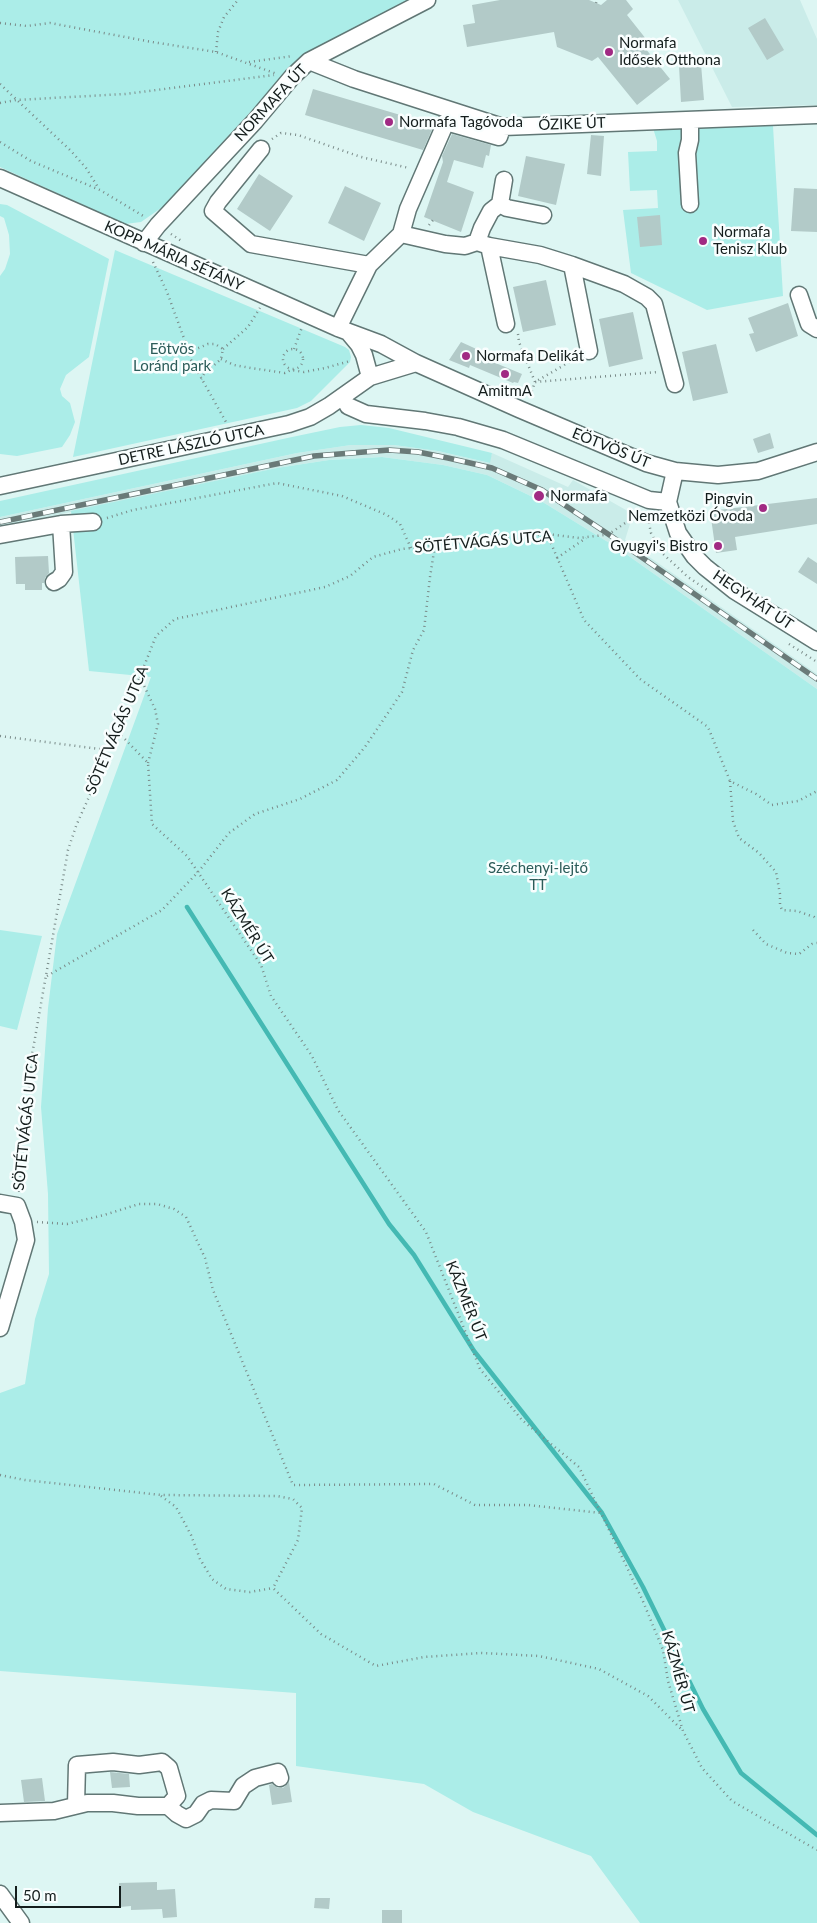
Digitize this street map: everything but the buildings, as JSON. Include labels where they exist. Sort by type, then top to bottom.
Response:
[{"type":"street","name":"NORMAFA ÚT","points":[[144,243],[158,225],[292,77],[309,61],[427,0]]},
{"type":"street","name":"ŐZIKE ÚT","points":[[309,61],[354,79],[502,127],[817,115]]},
{"type":"street","points":[[690,120],[690,140],[687,153],[690,204]]},
{"type":"street","points":[[416,363],[370,377],[359,345],[344,331],[369,264],[401,234],[408,209],[446,122],[499,137],[502,127]]},
{"type":"street","points":[[262,149],[218,202],[213,211],[251,244],[369,264]]},
{"type":"street","name":"KOPP MÁRIA SÉTÁNY","points":[[0,178],[344,331]]},
{"type":"street","points":[[504,180],[500,204],[491,211],[482,228],[483,244],[512,328]]},
{"type":"street","points":[[500,204],[508,208],[544,215]]},
{"type":"street","points":[[401,234],[445,244],[465,246],[483,244],[540,255],[624,284],[647,297],[654,304],[674,378]]},
{"type":"street","points":[[572,265],[589,351]]},
{"type":"street","points":[[799,296],[809,324],[817,329]]},
{"type":"street","name":"EÖTVÖS ÚT","points":[[344,331],[381,344],[416,363],[615,451],[646,463],[675,471],[718,476],[738,474],[777,466],[817,452]]},
{"type":"street","name":"DETRE LÁSZLÓ UTCA","points":[[0,486],[289,424],[329,406],[370,377]]},
{"type":"street","points":[[348,406],[366,414],[433,422],[503,440],[649,500],[668,502]]},
{"type":"street","name":"HEGYHÁT ÚT","points":[[675,471],[668,502],[672,519],[684,543],[705,567],[735,591],[817,642]]},
{"type":"street","points":[[0,535],[61,524],[93,522]]},
{"type":"street","points":[[54,582],[64,572],[61,524]]},
{"type":"street","points":[[0,1203],[17,1206]]},
{"type":"street","name":"SÖTÉTVÁGÁS UTCA","points":[[0,1328],[26,1240],[23,1222],[17,1206]]},
{"type":"street","points":[[76,1805],[77,1765],[113,1762],[139,1765],[162,1762],[169,1768],[177,1796],[168,1806]]},
{"type":"street","points":[[0,1813],[54,1811],[87,1803],[113,1803],[138,1806],[168,1806],[186,1819],[196,1814],[203,1804],[211,1800],[234,1801],[243,1786],[255,1778],[278,1772],[280,1778]]},
{"type":"street","points":[[0,1894],[21,1923]]},
{"type":"path","points":[[216,52],[218,32],[224,18],[238,0]]},
{"type":"path","points":[[0,23],[27,26],[50,23],[216,52],[277,74],[125,94],[16,100],[0,103]]},
{"type":"path","points":[[247,63],[297,56],[306,58],[309,61]]},
{"type":"path","points":[[0,84],[71,151],[86,168],[100,190]]},
{"type":"path","points":[[262,149],[273,137],[281,134],[298,135],[362,157],[409,168]]},
{"type":"path","points":[[0,142],[32,161],[100,190],[158,225]]},
{"type":"path","points":[[144,243],[167,292],[193,366],[228,427],[231,436]]},
{"type":"path","points":[[201,379],[221,359],[223,349],[253,320],[266,296]]},
{"type":"path","points":[[294,349],[308,315]]},
{"type":"path","points":[[512,328],[535,382]]},
{"type":"path","points":[[189,352],[208,344],[215,344],[223,349]]},
{"type":"path","points":[[221,359],[234,365],[285,372],[292,370],[298,368],[303,359],[300,352],[294,349],[288,350],[282,358],[284,364],[292,370],[304,372],[343,364],[364,355]]},
{"type":"path","points":[[528,400],[535,382],[589,351]]},
{"type":"path","points":[[535,382],[674,378]]},
{"type":"path","points":[[93,522],[133,510],[277,483],[342,496],[387,516],[400,524],[411,548]]},
{"type":"path","name":"SÖTÉTVÁGÁS UTCA","points":[[17,1206],[37,1020],[47,976],[68,850],[76,826],[118,732],[156,636],[176,619],[325,587],[350,576],[373,557],[411,548],[547,534],[579,538],[609,534],[642,512]]},
{"type":"path","points":[[547,534],[584,620],[640,679],[708,727],[730,781],[733,821],[739,838],[759,853],[776,872],[782,910],[797,911],[814,917],[817,920]]},
{"type":"path","points":[[557,558],[588,537]]},
{"type":"path","points":[[47,976],[162,910],[199,872],[229,834],[256,814],[300,799],[337,780],[365,748],[402,692],[413,650],[424,630],[435,545]]},
{"type":"path","name":"KÁZMÉR ÚT","points":[[140,677],[155,709],[158,724],[148,763],[152,824],[187,856],[199,872],[261,965],[271,996],[312,1056],[338,1110],[426,1232],[480,1368],[522,1420],[579,1467],[642,1598],[663,1650],[668,1681],[683,1731],[702,1768],[732,1801],[817,1850]]},
{"type":"path","points":[[118,732],[148,763]]},
{"type":"path","points":[[0,736],[108,751]]},
{"type":"path","points":[[730,781],[756,794],[772,805],[798,801],[817,791]]},
{"type":"path","points":[[753,930],[766,944],[787,953],[799,954],[812,944],[817,943]]},
{"type":"path","points":[[23,1222],[67,1224],[139,1204],[158,1204],[174,1209],[186,1217],[205,1258],[212,1290],[293,1485],[434,1484],[475,1506],[528,1505],[602,1513]]},
{"type":"path","points":[[0,1476],[160,1495],[277,1496],[293,1499],[302,1508],[298,1540],[272,1588]]},
{"type":"path","points":[[160,1495],[176,1507],[191,1535],[200,1559],[212,1579],[226,1589],[250,1592],[272,1588]]},
{"type":"path","points":[[272,1588],[321,1634],[376,1666],[424,1657],[481,1652],[539,1656],[599,1669],[648,1696],[683,1731]]},
{"type":"shaded area","points":[[678,0],[800,0],[817,39],[817,105],[732,107]]},
{"type":"shaded area","points":[[351,445],[394,445],[438,451],[489,463],[492,453],[568,487],[573,480],[633,514],[625,540],[817,674],[817,689],[616,547],[541,501],[487,475],[443,465],[382,457],[329,460],[277,468],[0,527],[0,517],[297,453]]},
{"type":"green space","points":[[0,0],[413,0],[288,71],[164,206],[141,222],[125,224],[0,167]]},
{"type":"green space","name":"Normafa Tenisz Klub","points":[[773,126],[783,296],[707,310],[631,273],[623,210],[658,208],[657,190],[630,191],[628,152],[657,151],[657,141],[653,128]]},
{"type":"green space","points":[[0,204],[7,205],[109,259],[89,357],[66,375],[60,389],[62,396],[70,403],[75,422],[70,435],[62,447],[17,456],[0,454],[0,276],[5,269],[10,254],[9,235],[4,218],[0,216]]},
{"type":"green space","name":"Eötvös Loránd park","points":[[115,250],[345,347],[349,350],[350,362],[311,401],[297,408],[73,457]]},
{"type":"green space","points":[[361,425],[389,428],[492,453],[490,463],[438,451],[394,445],[351,445],[297,453],[0,517],[0,501],[292,437],[340,427]]},
{"type":"green space","name":"Széchenyi-lejtő TT","points":[[382,457],[443,465],[487,475],[541,501],[616,547],[817,689],[817,1923],[640,1923],[591,1856],[473,1812],[424,1784],[296,1766],[296,1693],[0,1671],[0,1393],[25,1384],[35,1319],[49,1274],[48,1194],[41,1107],[48,1008],[57,934],[151,677],[89,671],[71,511],[277,468],[329,460]]},
{"type":"green space","points":[[0,930],[42,936],[17,1030],[0,1026]]},
{"type":"waterway","points":[[187,907],[389,1224],[414,1255],[474,1351],[602,1513],[643,1587],[703,1709],[741,1773],[817,1835]]},
{"type":"railway","points":[[0,522],[314,456],[389,450],[418,452],[492,468],[542,490],[817,679]]},
{"type":"place","name":"Normafa Idősek Otthona","points":[[609,52]]},
{"type":"place","name":"Normafa Tagóvoda","points":[[389,122]]},
{"type":"place","name":"Normafa Tenisz Klub","points":[[703,241]]},
{"type":"place","name":"Normafa Delikát","points":[[466,356]]},
{"type":"place","name":"AmitmA","points":[[505,374]]},
{"type":"place","name":"Normafa","points":[[539,496]]},
{"type":"place","name":"Pingvin Nemzetközi Óvoda","points":[[763,508]]},
{"type":"place","name":"Gyugyi's Bistro","points":[[718,546]]}]
